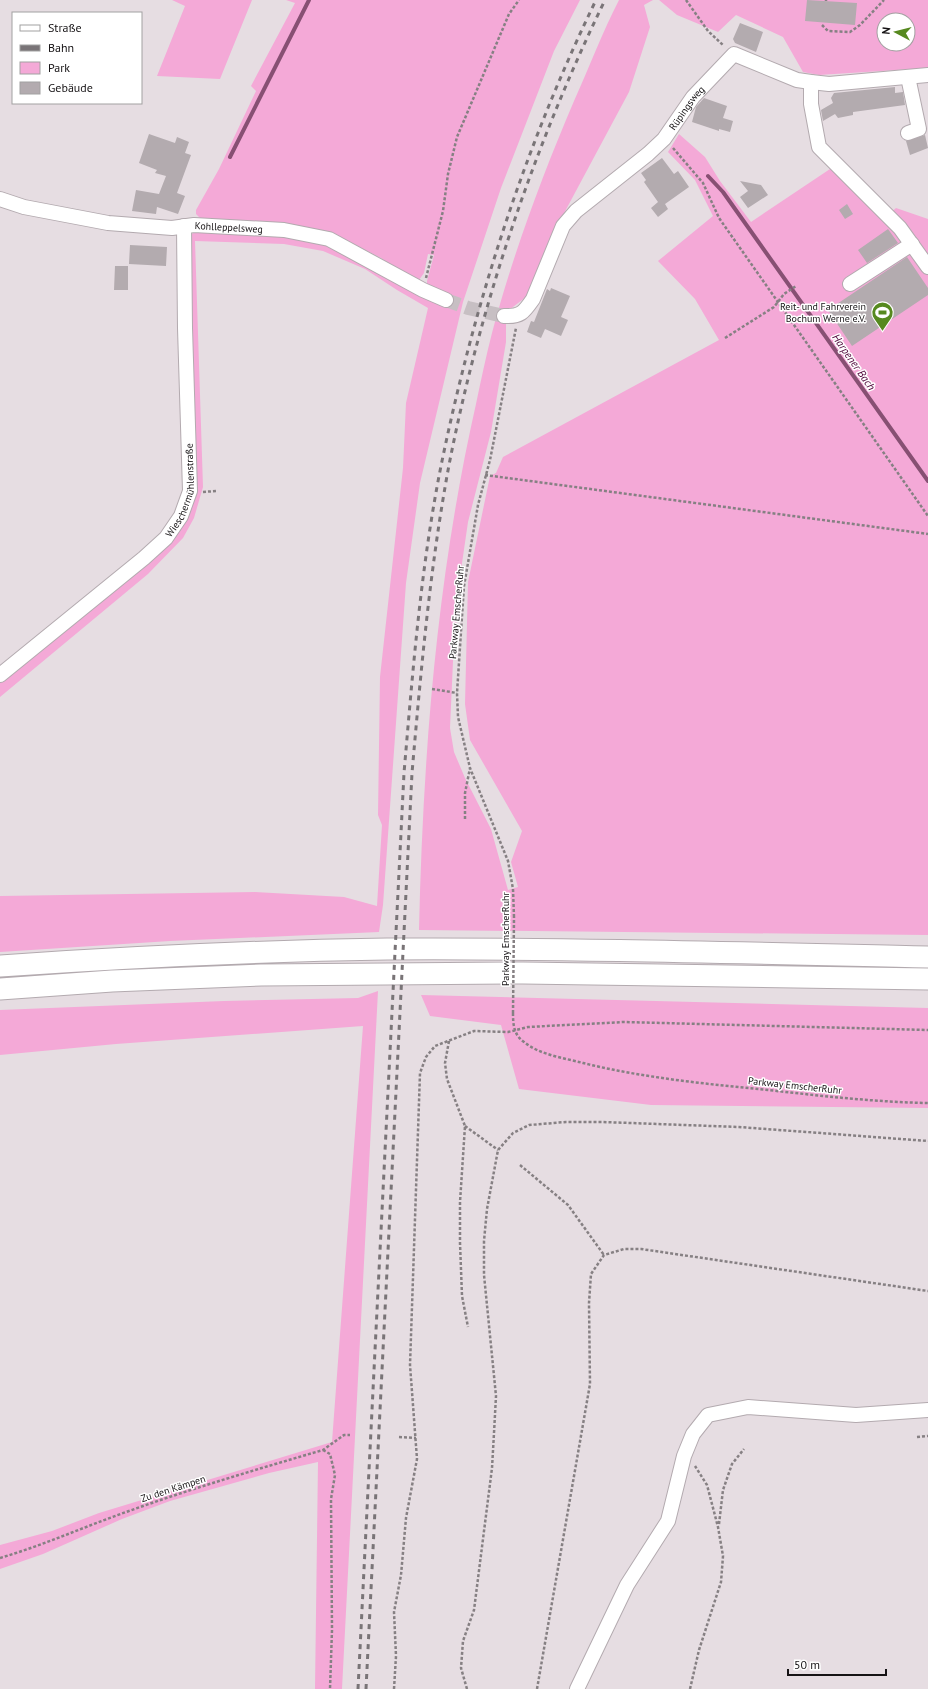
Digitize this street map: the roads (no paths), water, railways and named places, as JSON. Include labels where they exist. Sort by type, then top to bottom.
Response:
[{"type":"highway","points":[[0,966],[120,958],[386,949],[541,950],[928,957]]},
{"type":"highway","points":[[0,989],[112,981],[261,975],[523,973],[928,979]]},
{"type":"street","name":"Rüpingsweg","points":[[504,316],[518,316],[526,309],[533,298],[563,226],[576,211],[648,154],[664,139],[693,96],[734,54],[797,80],[811,82]]},
{"type":"street","points":[[928,75],[828,84],[811,82],[811,104],[819,147],[888,215],[928,266]]},
{"type":"street","points":[[908,77],[919,129],[908,133]]},
{"type":"street","name":"Kohlleppelsweg","points":[[0,199],[24,207],[108,223],[172,228],[194,225],[284,230],[329,239],[423,290],[446,300]]},
{"type":"street","name":"Wieschermühlenstraße","points":[[0,675],[144,558],[166,538],[181,516],[190,491],[185,328],[184,226]]},
{"type":"street","points":[[850,284],[912,244]]},
{"type":"street","points":[[577,1689],[627,1585],[668,1521],[684,1456],[693,1434],[708,1415],[748,1407],[856,1415],[928,1410]]},
{"type":"waterway","points":[[230,157],[309,0]]},
{"type":"waterway","name":"Harpener Bach","points":[[708,176],[723,192],[928,481]]},
{"type":"tunnel","points":[[446,300],[468,308],[504,316]]},
{"type":"railway","points":[[358,1689],[404,773],[418,617],[428,539],[442,461],[455,402],[470,342],[505,226],[547,111],[570,55],[596,0]]},
{"type":"railway","points":[[366,1689],[412,773],[436,542],[449,465],[462,405],[476,346],[493,286],[533,169],[555,112],[579,55],[605,0]]},
{"type":"place","name":"Reit- und Fahrverein Bochum Werne e.V.","points":[[882,332]]}]
